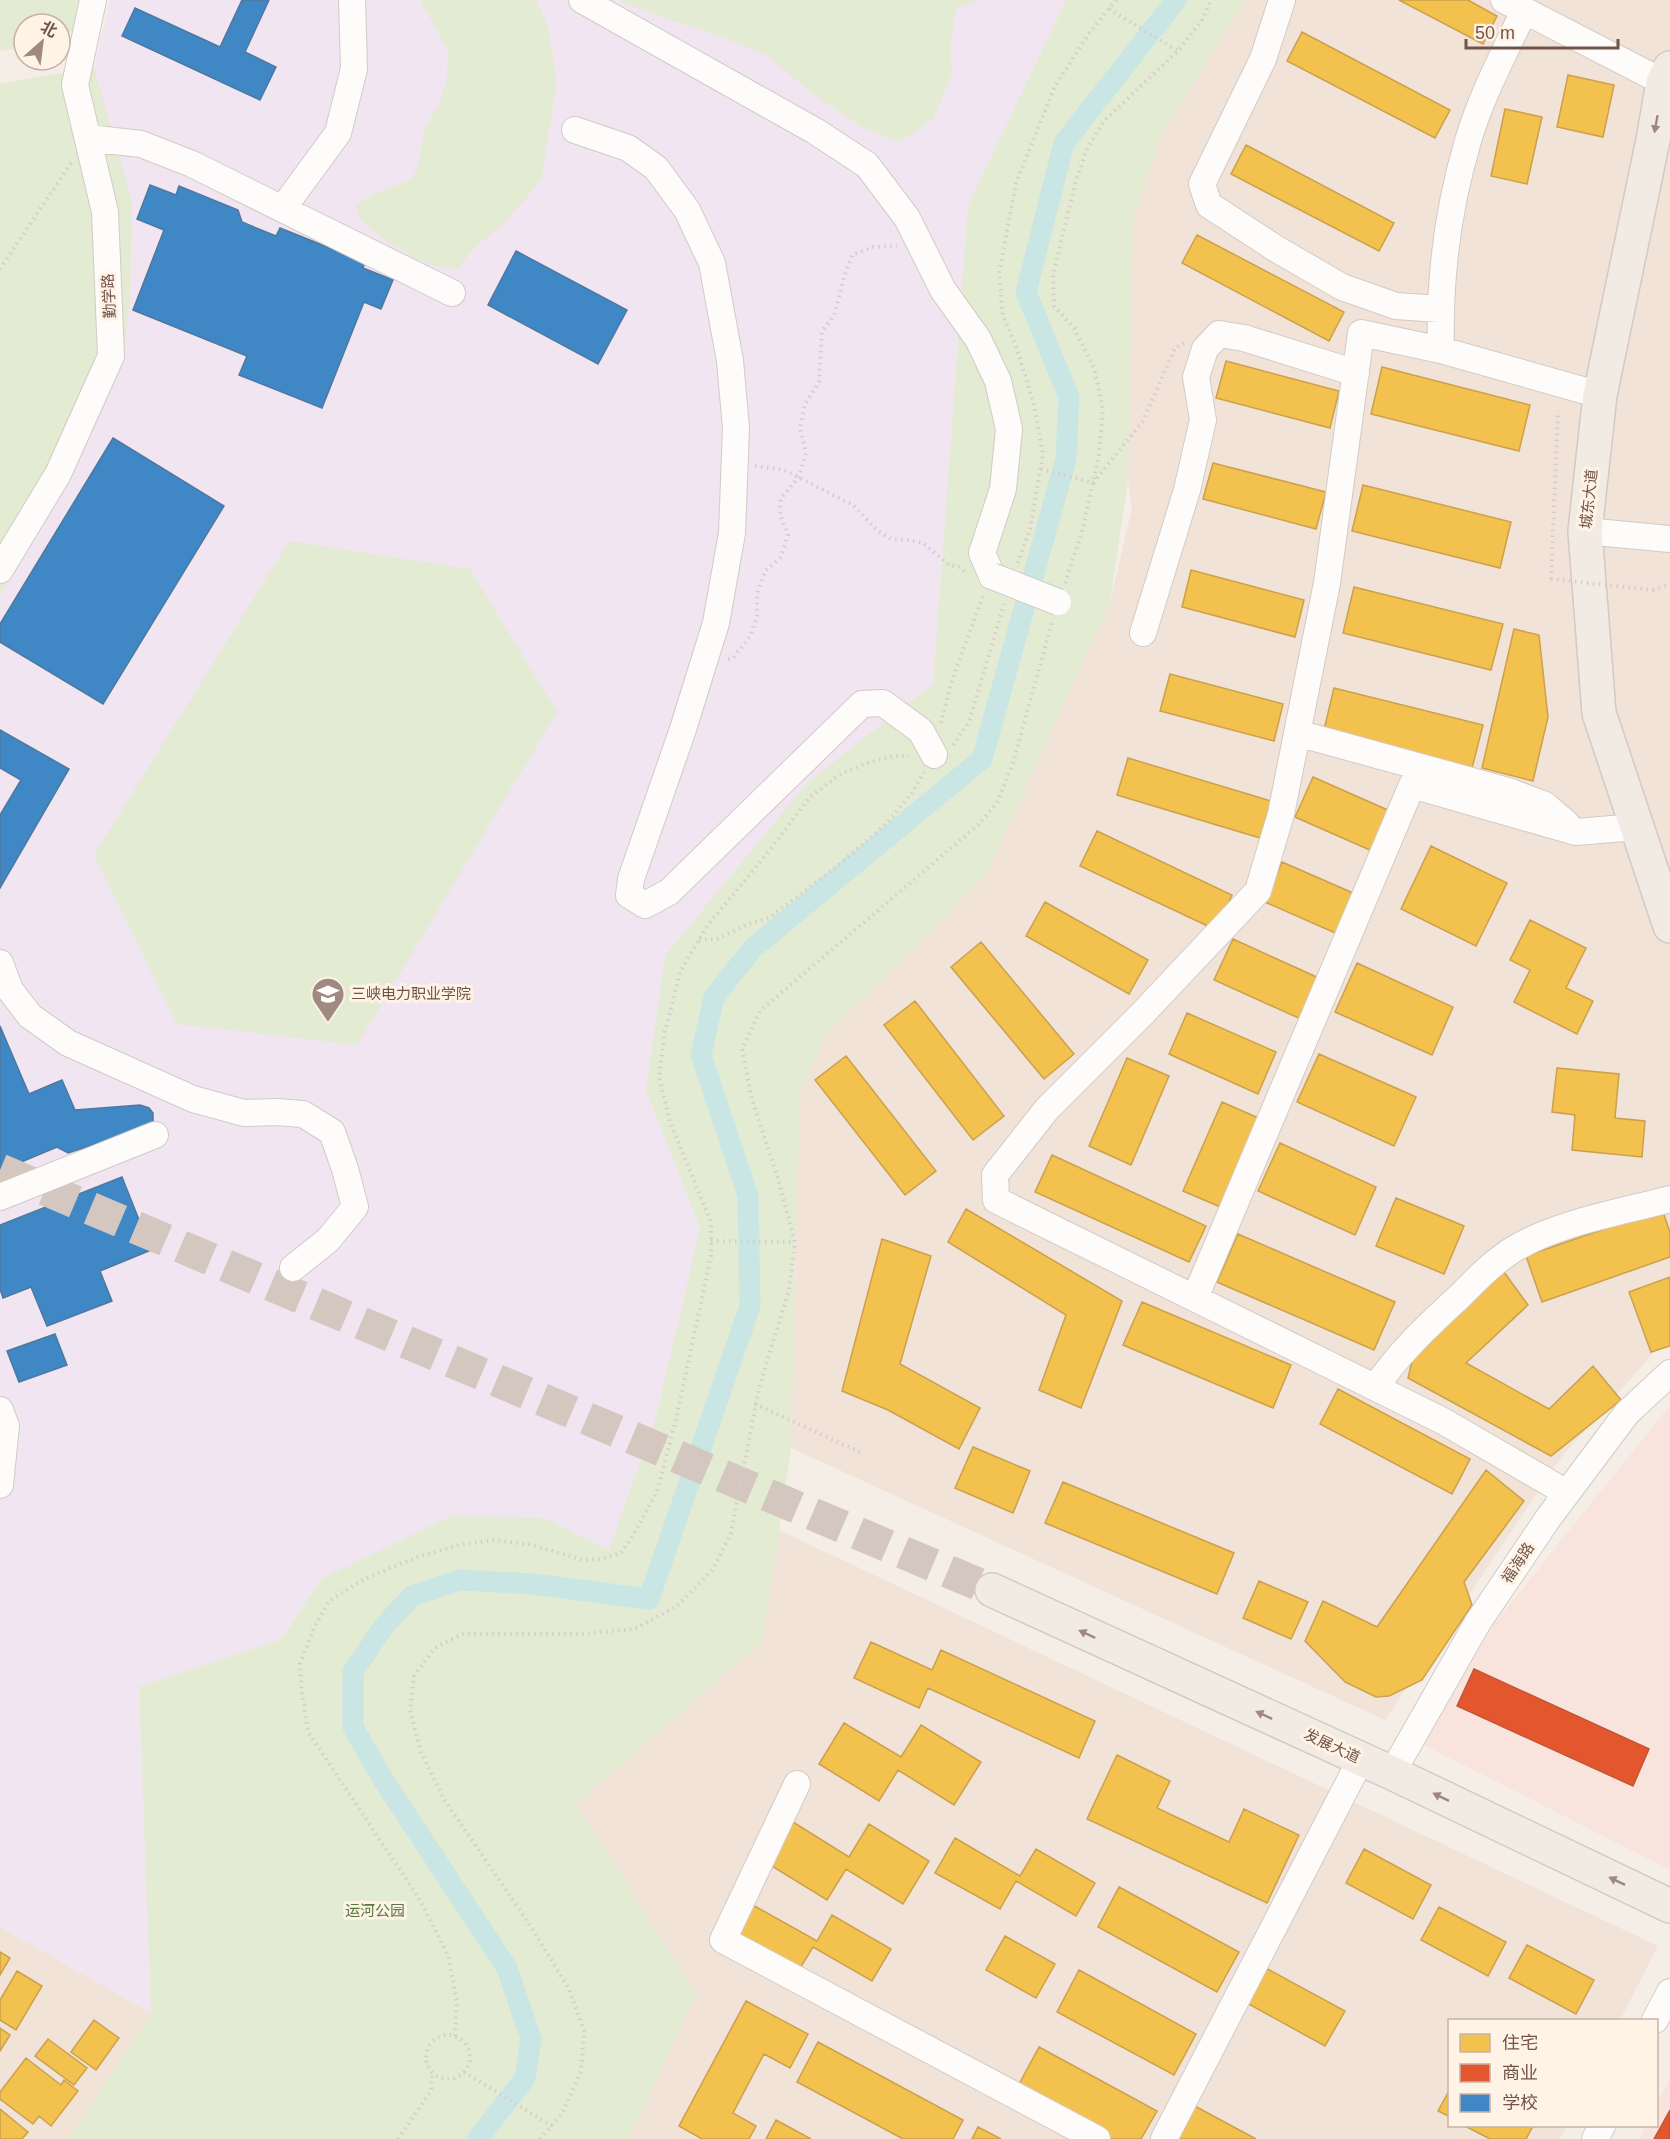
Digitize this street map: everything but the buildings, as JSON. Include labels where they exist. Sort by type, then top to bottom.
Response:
[{"type":"main road","name":"城东大道","points":[[1666,75],[1600,395],[1595,532],[1599,713],[1670,926]]},
{"type":"main road","name":"城东大道","points":[[1670,157],[1595,532],[1618,710],[1670,863]]},
{"type":"main road","name":"发展大道","points":[[992,1590],[1392,1773],[1670,1906]]},
{"type":"street","name":"勤学路","points":[[0,570],[58,474],[111,356],[105,212],[75,85],[93,0]]},
{"type":"street","points":[[283,208],[338,133],[354,69],[351,0]]},
{"type":"street","points":[[582,0],[815,131],[867,165],[907,218],[943,290],[978,339],[999,381],[1008,429],[1003,489],[982,553],[1004,582],[1058,602]]},
{"type":"street","points":[[1282,0],[1263,58],[1202,184],[1209,205],[1275,248],[1342,287],[1396,306],[1440,309]]},
{"type":"street","points":[[1441,350],[1440,309],[1452,204],[1468,140],[1489,87],[1514,5],[1666,75]]},
{"type":"street","points":[[575,130],[628,148],[656,168],[687,210],[711,263],[730,361],[736,428],[732,532],[716,623],[632,879],[629,895],[645,905],[669,892],[862,704],[883,703],[921,731],[934,755]]},
{"type":"street","points":[[88,138],[141,144],[192,164],[452,292]]},
{"type":"street","points":[[1568,1492],[1443,1421],[996,1200],[995,1175],[1047,1109],[1143,1013],[1258,891],[1281,814],[1327,583],[1361,333],[1441,350],[1600,395]]},
{"type":"street","points":[[1143,633],[1187,490],[1203,420],[1196,377],[1205,349],[1219,334],[1244,338],[1356,373]]},
{"type":"street","points":[[1595,532],[1670,539]]},
{"type":"street","points":[[1297,733],[1508,791],[1545,805],[1576,832]]},
{"type":"street","points":[[1195,1298],[1412,785],[1576,832],[1637,827]]},
{"type":"street","points":[[0,963],[10,990],[30,1016],[68,1042],[193,1099],[244,1113],[303,1114],[332,1132],[355,1207],[328,1240],[293,1268]]},
{"type":"street","points":[[0,1197],[155,1135]]},
{"type":"street","points":[[1376,1387],[1408,1346],[1487,1269],[1514,1249],[1550,1233],[1593,1219],[1670,1199]]},
{"type":"street","name":"福海路","points":[[1392,1773],[1478,1622],[1568,1492],[1627,1413],[1670,1373]]},
{"type":"street","points":[[0,1410],[6,1426],[0,1485]]},
{"type":"street","points":[[1164,2139],[1360,1759]]},
{"type":"street","points":[[797,1784],[723,1940],[1097,2139]]},
{"type":"street","points":[[1656,2019],[1670,1992]]},
{"type":"path","points":[[699,940],[717,939],[751,923],[769,918],[831,871],[886,824],[912,793],[934,755],[951,683],[970,628],[1004,582],[1030,529],[1041,469],[1043,454],[1034,405],[1016,346],[1003,316],[999,273],[1016,183],[1055,86],[1088,35],[1116,0]]},
{"type":"path","points":[[540,2139],[562,2114],[581,2071],[584,2031],[569,1989],[528,1922],[444,1801],[421,1752],[410,1710],[414,1676],[435,1648],[462,1634],[580,1634],[635,1629],[677,1606],[713,1569],[731,1533],[755,1404],[789,1290],[795,1242],[778,1179],[751,1096],[742,1049],[760,1011],[978,825],[997,803],[1013,763],[1058,602],[1082,532],[1099,454],[1103,411],[1094,368],[1074,328],[1054,306],[1053,275],[1076,180],[1087,149],[1104,121],[1178,51],[1203,20],[1211,0]]},
{"type":"path","points":[[1109,9],[1178,51]]},
{"type":"path","points":[[0,269],[88,138]]},
{"type":"path","points":[[703,663],[733,658],[751,635],[757,616],[757,594],[765,571],[780,558],[788,535],[780,514],[781,498],[799,477],[806,452],[800,428],[805,404],[819,382],[822,331],[834,316],[852,255],[873,247],[921,246]]},
{"type":"path","points":[[1093,483],[1143,421],[1175,348],[1189,340],[1219,334]]},
{"type":"path","points":[[1558,411],[1551,579],[1653,590],[1670,584]]},
{"type":"path","points":[[735,466],[784,470],[853,506],[878,531],[891,539],[923,543],[949,565],[959,567],[977,580],[1004,582]]},
{"type":"path","points":[[1041,469],[1093,483]]},
{"type":"path","points":[[456,2036],[457,2002],[448,1955],[420,1900],[308,1732],[300,1664],[313,1630],[329,1600],[364,1580],[420,1556],[460,1545],[495,1540],[532,1545],[583,1560],[601,1559],[621,1553],[633,1535],[657,1492],[676,1419],[711,1256],[711,1222],[670,1122],[659,1077],[665,1032],[680,972],[707,926],[766,855],[809,798],[839,775],[864,764],[893,756],[934,755],[955,743],[969,722],[1004,582]]},
{"type":"path","points":[[711,1241],[795,1242]]},
{"type":"path","points":[[755,1404],[862,1453]]},
{"type":"path","points":[[398,2139],[431,2091],[432,2072],[426,2059],[429,2045],[441,2036],[456,2036],[462,2039],[470,2052],[471,2059],[465,2072],[452,2079],[444,2079],[432,2072]]},
{"type":"path","points":[[465,2072],[552,2126]]},
{"type":"shaded area","name":"三峡电力职业学院","points":[[110,0],[1066,0],[968,205],[933,684],[806,784],[646,1090],[700,1228],[656,1417],[609,1551],[544,1518],[321,1579],[282,1639],[139,1687],[151,2013],[0,1927],[0,84],[94,67]]},
{"type":"shaded area","points":[[1246,0],[1670,0],[1670,1334],[1560,1459],[1385,1720],[791,1448],[800,1094],[826,1033],[891,972],[987,873],[1110,602],[1132,508],[1128,481],[1133,219],[1161,134]]},
{"type":"shaded area","points":[[1670,1405],[1670,1870],[1424,1745],[1494,1624]]},
{"type":"shaded area","points":[[779,1530],[1658,1946],[1621,2019],[1448,2019],[1448,2127],[1566,2127],[1560,2139],[629,2139],[696,1994],[576,1804],[763,1641]]},
{"type":"shaded area","points":[[0,1927],[151,2013],[68,2139],[0,2139]]},
{"type":"shaded area","points":[[1670,2077],[1670,2139],[1639,2139],[1645,2127],[1658,2127],[1658,2102]]},
{"type":"green space","points":[[0,0],[88,0],[77,29],[72,31],[72,12],[12,12],[12,49],[0,51]]},
{"type":"green space","points":[[420,0],[535,0],[547,23],[557,81],[541,179],[504,223],[473,249],[458,269],[435,266],[415,258],[388,242],[361,221],[355,205],[372,195],[412,179],[418,166],[424,129],[438,107],[447,79],[448,51]]},
{"type":"green space","points":[[618,0],[978,0],[956,9],[950,45],[952,74],[933,119],[899,142],[865,129],[809,91],[768,56],[721,36],[664,18]]},
{"type":"green space","name":"运河公园","points":[[1066,0],[1246,0],[1161,134],[1133,219],[1128,481],[1110,602],[987,873],[891,972],[826,1033],[800,1094],[791,1448],[763,1641],[576,1804],[696,1994],[629,2139],[68,2139],[151,2013],[139,1687],[282,1639],[321,1579],[451,1516],[544,1518],[609,1550],[656,1417],[700,1228],[646,1090],[665,956],[806,784],[933,684],[968,205]]},
{"type":"green space","points":[[94,67],[132,202],[130,301],[122,362],[68,479],[0,595],[0,84]]},
{"type":"green space","points":[[289,541],[470,569],[557,712],[357,1045],[177,1024],[94,855]]},
{"type":"waterway","points":[[478,2139],[525,2078],[531,2039],[507,1968],[384,1781],[353,1727],[353,1672],[384,1626],[412,1596],[460,1580],[533,1584],[649,1599],[750,1306],[748,1196],[701,1055],[714,997],[753,948],[982,759],[1066,459],[1069,397],[1026,292],[1064,143],[1176,0]]},
{"type":"tunnel","points":[[0,1170],[992,1590]]},
{"type":"place","name":"三峡电力职业学院","points":[[328,1023]]}]
